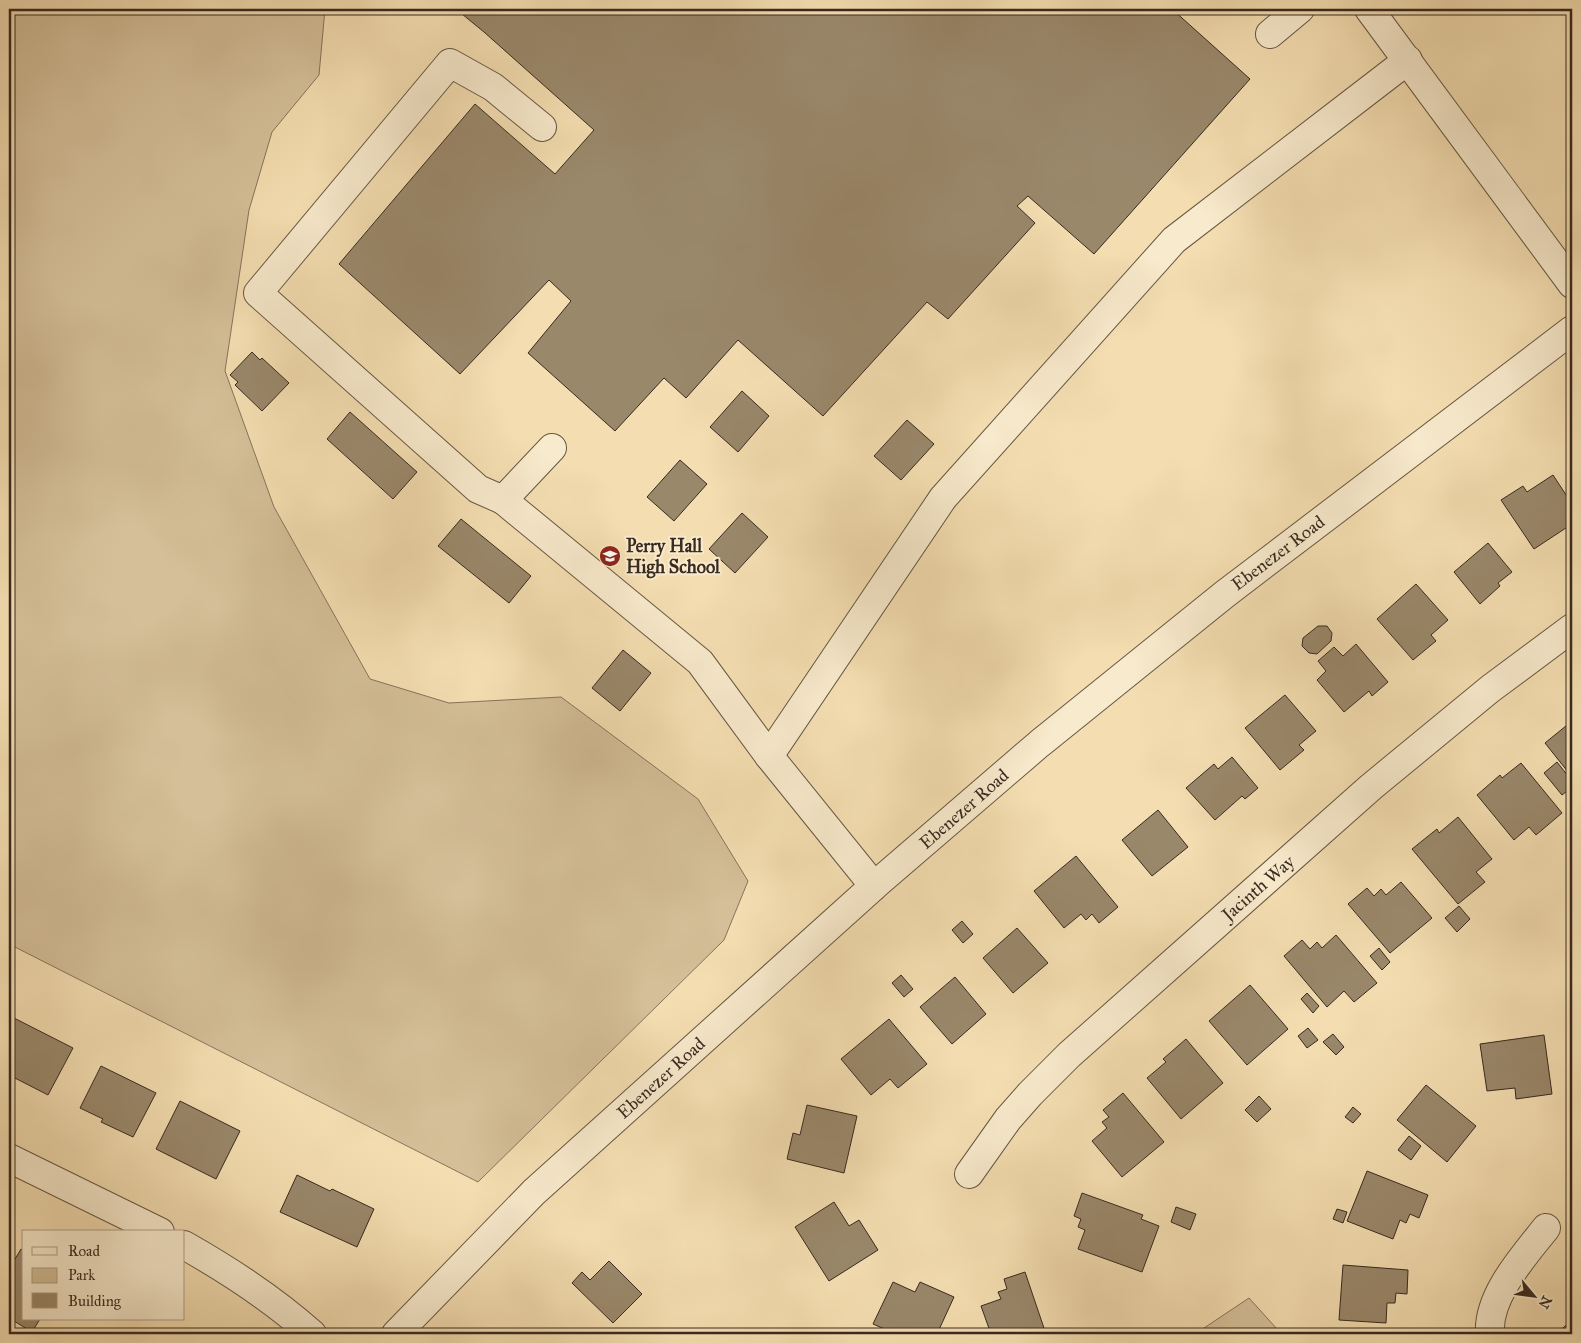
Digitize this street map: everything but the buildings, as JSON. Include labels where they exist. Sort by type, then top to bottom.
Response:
[{"type":"street","points":[[1270,34],[1300,9]]},
{"type":"street","points":[[1370,9],[1572,284]]},
{"type":"street","points":[[770,756],[943,498],[1174,240],[1408,60]]},
{"type":"street","points":[[542,127],[493,87],[450,63],[258,293],[478,489],[503,500],[700,662],[770,756],[874,886]]},
{"type":"street","name":"Ebenezer Road","points":[[396,1334],[534,1192],[874,886],[1039,744],[1225,594],[1572,330]]},
{"type":"street","points":[[503,500],[552,448]]},
{"type":"street","name":"Jacinth Way","points":[[969,1174],[1008,1119],[1030,1094],[1104,1023],[1371,787],[1490,689],[1572,628]]},
{"type":"street","points":[[9,1158],[156,1230]]},
{"type":"street","points":[[1490,1334],[1492,1313],[1504,1286],[1512,1272],[1546,1228]]},
{"type":"street","points":[[185,1246],[266,1296],[312,1334]]},
{"type":"green space","points":[[9,9],[325,9],[319,75],[272,132],[249,210],[225,371],[274,507],[370,679],[449,703],[561,697],[698,799],[748,881],[724,940],[478,1182],[9,944]]},
{"type":"green space","points":[[1249,1298],[1277,1329],[1277,1334],[1195,1334]]},
{"type":"place","name":"Perry Hall High School","points":[[610,556]]}]
